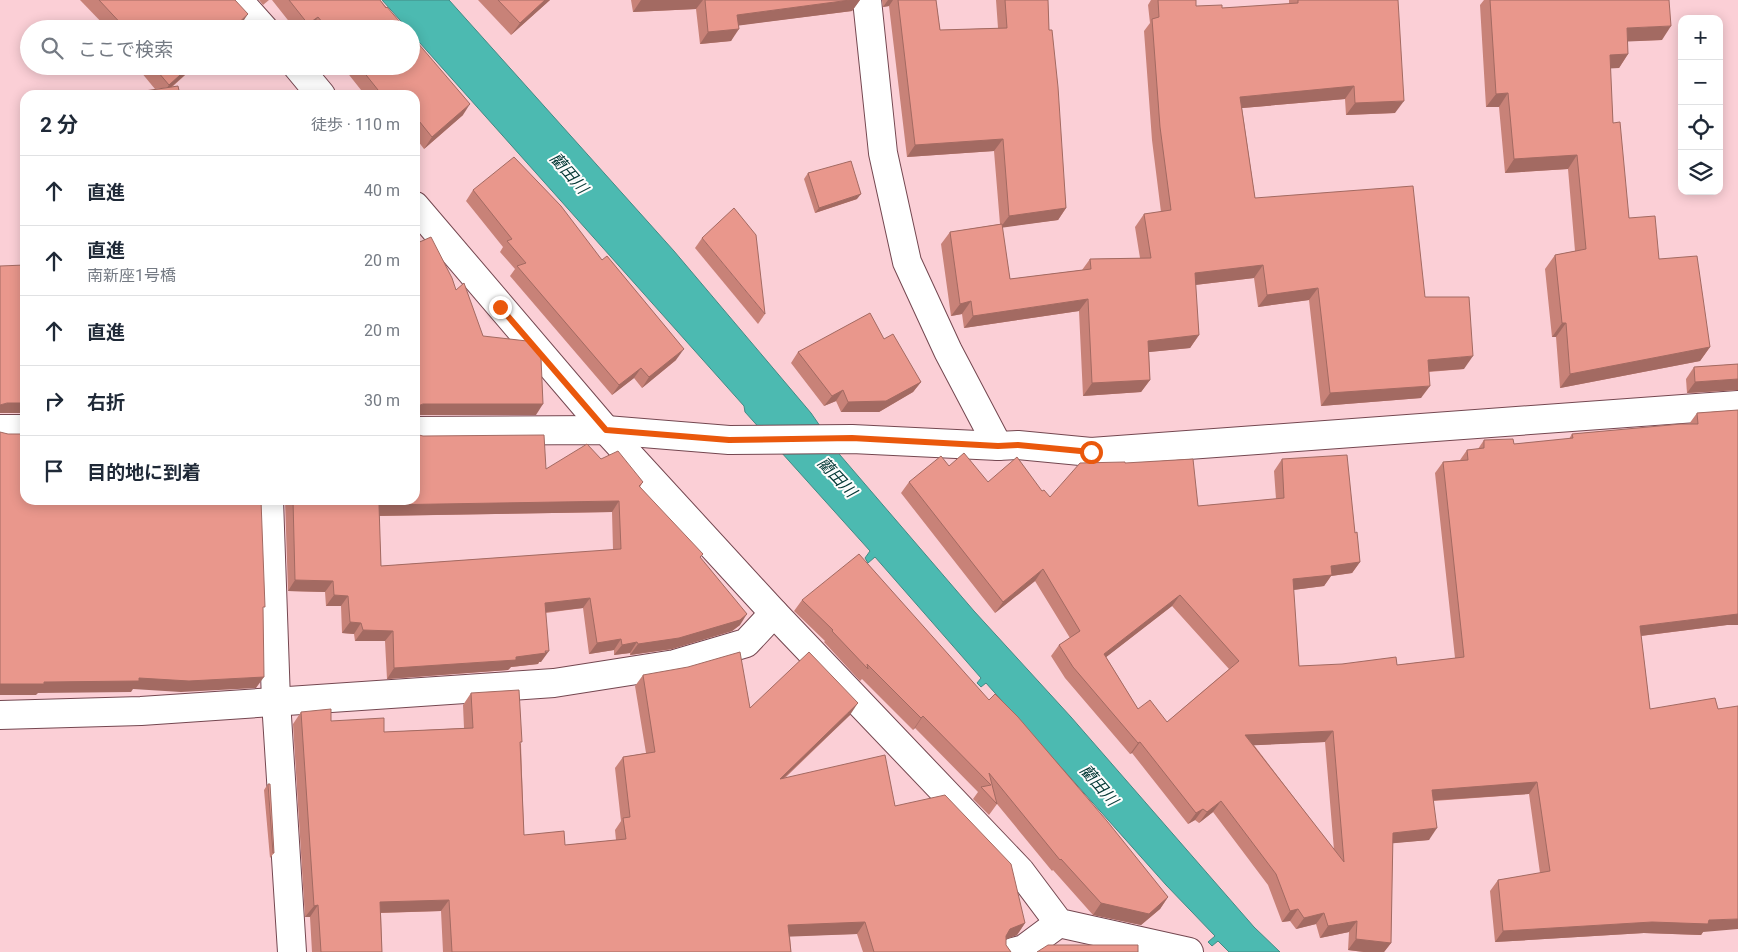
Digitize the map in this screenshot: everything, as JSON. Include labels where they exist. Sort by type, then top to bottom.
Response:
[{"type":"street","points":[[238,0],[256,20]]},
{"type":"street","points":[[867,0],[884,153],[907,262],[948,351],[998,446]]},
{"type":"street","points":[[304,75],[317,90]]},
{"type":"street","points":[[420,212],[606,430],[774,613],[1020,871],[1058,923],[1189,952]]},
{"type":"street","points":[[420,431],[606,430],[729,440],[852,438],[998,446],[1018,445],[1091,452],[1738,405]]},
{"type":"street","points":[[0,429],[20,429]]},
{"type":"street","points":[[269,505],[276,701],[292,952]]},
{"type":"street","points":[[0,714],[141,711],[554,683],[675,664],[746,643],[774,613]]},
{"type":"street","points":[[1014,952],[1024,949],[1058,923]]},
{"type":"water","name":"藺田川","points":[[382,0],[449,0],[674,251],[811,413],[840,455],[974,611],[1071,717],[1254,927],[1280,952],[1229,952],[1218,941],[1212,946],[1208,942],[1215,936],[1166,885],[986,683],[981,687],[977,683],[981,678],[875,557],[868,563],[865,558],[870,551],[745,412],[744,406],[420,43],[420,20],[400,20]]},
{"type":"building","points":[[99,0],[235,0],[248,14],[242,20],[118,20]]},
{"type":"building","points":[[289,0],[380,0],[398,20],[320,20],[318,17],[314,20],[305,20]]},
{"type":"building","points":[[498,0],[545,0],[520,23]]},
{"type":"building","points":[[705,0],[850,0],[737,15],[739,29],[708,32]]},
{"type":"building","points":[[898,0],[936,0],[940,30],[1007,28],[1005,0],[1048,0],[1049,30],[1052,30],[1058,87],[1066,208],[1009,216],[1003,139],[915,145]]},
{"type":"building","points":[[1158,0],[1196,0],[1196,6],[1222,5],[1222,8],[1298,3],[1298,0],[1398,0],[1404,101],[1355,103],[1354,86],[1240,97],[1255,198],[1413,186],[1425,297],[1469,297],[1473,356],[1428,360],[1430,386],[1330,393],[1318,288],[1267,295],[1263,265],[1195,273],[1199,335],[1148,341],[1150,380],[1092,383],[1088,299],[973,316],[971,301],[960,304],[950,232],[1002,224],[1010,279],[1091,269],[1090,259],[1151,258],[1144,214],[1171,210],[1160,127],[1152,19],[1159,17]]},
{"type":"building","points":[[1490,0],[1669,0],[1671,26],[1627,28],[1628,54],[1610,55],[1613,123],[1620,122],[1629,218],[1655,216],[1659,259],[1697,256],[1710,347],[1570,374],[1566,323],[1562,323],[1555,255],[1586,249],[1577,155],[1514,159],[1508,93],[1496,94]]},
{"type":"building","points":[[420,46],[470,104],[432,137],[420,122],[420,90],[378,90],[366,75],[420,75]]},
{"type":"building","points":[[161,75],[180,75],[169,85]]},
{"type":"building","points":[[178,86],[179,90],[151,90]]},
{"type":"building","points":[[514,157],[561,206],[602,260],[607,256],[684,349],[649,377],[641,368],[619,385],[517,266],[526,263],[507,241],[512,239],[473,190]]},
{"type":"building","points":[[851,161],[861,194],[819,208],[808,173]]},
{"type":"building","points":[[734,208],[756,235],[765,314],[702,238]]},
{"type":"building","points":[[431,237],[452,278],[456,290],[464,283],[483,336],[527,341],[541,358],[543,404],[420,405],[420,242]]},
{"type":"building","points":[[20,265],[20,403],[0,405],[0,266]]},
{"type":"building","points":[[870,313],[884,339],[893,334],[921,382],[886,401],[848,402],[843,390],[832,396],[798,352]]},
{"type":"building","points":[[1738,364],[1738,379],[1695,382],[1694,367]]},
{"type":"building","points":[[1738,410],[1738,614],[1640,626],[1650,709],[1715,698],[1718,709],[1738,706],[1738,919],[1709,920],[1708,924],[1652,922],[1503,931],[1498,880],[1550,871],[1537,782],[1432,790],[1437,828],[1393,833],[1391,943],[1356,939],[1357,921],[1328,926],[1324,913],[1304,918],[1298,909],[1290,911],[1276,874],[1221,801],[1207,812],[1203,809],[1196,813],[1140,742],[1138,743],[1073,667],[1059,645],[1080,631],[1043,569],[1003,602],[909,482],[941,456],[949,466],[964,453],[988,482],[1017,457],[1042,491],[1044,490],[1050,497],[1080,463],[1125,463],[1193,459],[1198,506],[1284,498],[1282,459],[1347,455],[1360,562],[1331,566],[1332,575],[1293,579],[1299,666],[1342,664],[1396,657],[1397,665],[1464,657],[1443,462],[1468,460],[1467,450],[1484,448],[1484,440],[1513,439],[1514,444],[1573,438],[1572,434],[1698,424],[1697,413]],"holes":[[[1180,595],[1239,661],[1167,722],[1150,700],[1138,709],[1104,654]],[[1333,731],[1344,862],[1245,735]]]},
{"type":"building","points":[[0,432],[20,434],[20,505],[261,505],[265,607],[263,607],[264,677],[189,681],[139,678],[139,681],[0,684]]},
{"type":"building","points":[[420,435],[544,435],[546,469],[587,444],[601,459],[618,451],[643,482],[639,486],[703,554],[700,557],[747,614],[740,620],[679,638],[622,645],[621,639],[597,643],[590,598],[545,603],[549,651],[545,651],[546,653],[516,657],[516,660],[394,668],[393,631],[363,630],[361,623],[350,622],[348,596],[334,595],[333,581],[295,580],[293,505],[379,505],[381,566],[621,549],[619,501],[420,504]]},
{"type":"building","points":[[859,554],[989,700],[995,694],[1018,717],[1107,821],[1168,897],[1149,914],[1101,903],[1060,860],[989,773],[997,804],[981,787],[991,785],[923,716],[921,718],[867,664],[868,669],[833,630],[802,600]]},
{"type":"building","points":[[740,652],[750,708],[809,652],[858,703],[780,779],[885,755],[895,806],[945,795],[1011,864],[1025,923],[1010,929],[1006,936],[1006,945],[1011,952],[874,952],[865,922],[788,925],[791,952],[452,952],[449,900],[380,902],[382,952],[321,952],[318,905],[314,906],[301,712],[331,709],[331,721],[384,718],[384,732],[473,728],[471,693],[519,690],[524,835],[564,831],[565,845],[626,839],[623,818],[630,817],[623,757],[655,752],[643,675],[688,667]]},
{"type":"building","points":[[268,784],[270,784],[274,853],[273,853]]},
{"type":"building","points":[[1048,945],[1138,945],[1138,952],[1037,952]]},
{"type":"route","points":[[500,307],[606,430],[729,440],[852,438],[998,446],[1018,445],[1091,452]]}]
